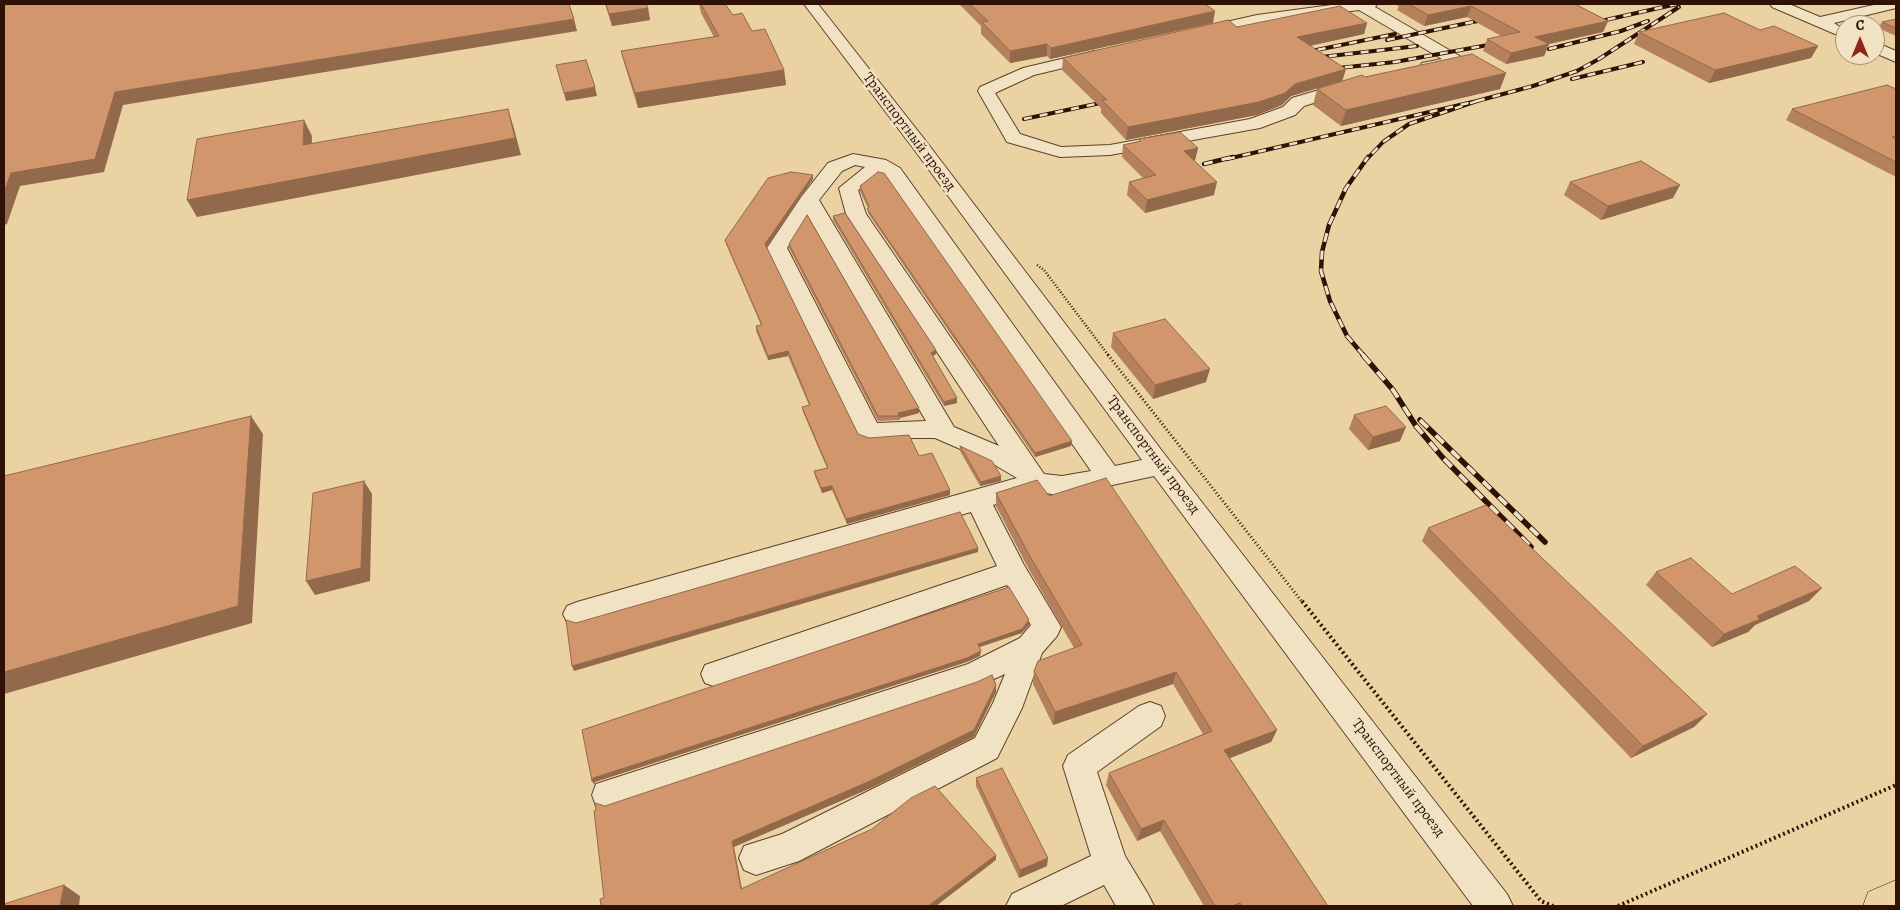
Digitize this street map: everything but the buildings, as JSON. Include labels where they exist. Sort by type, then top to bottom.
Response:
[{"type":"highway","points":[[1882,906],[1896,899]]},
{"type":"street","name":"Транспортный проезд","points":[[811,4],[920,144],[1160,466],[1495,906]]},
{"type":"street","points":[[1181,36],[1258,19],[1364,4],[1457,60],[1413,70]]},
{"type":"street","points":[[1782,4],[1835,29]]},
{"type":"street","points":[[1819,22],[1896,4]]},
{"type":"street","points":[[1115,51],[1029,71],[986,91],[1013,138],[1060,152],[1110,150],[1254,124],[1288,111],[1298,102],[1360,83]]},
{"type":"street","points":[[943,430],[909,429],[869,432],[777,248],[810,200],[836,167],[853,159],[880,164],[893,172],[1109,478]]},
{"type":"street","points":[[880,164],[848,188],[856,214],[1033,478]]},
{"type":"street","points":[[810,200],[944,433],[997,455],[1033,478],[1062,486],[1109,478],[1160,466]]},
{"type":"street","points":[[577,614],[978,500],[1033,478]]},
{"type":"street","points":[[756,858],[787,849],[986,748],[1007,708],[1030,647],[1047,627],[1013,572],[978,500]]},
{"type":"street","points":[[716,674],[1013,572]]},
{"type":"street","points":[[608,796],[976,674],[1030,647]]},
{"type":"street","points":[[1136,906],[1111,864],[1080,766],[1150,716]]},
{"type":"street","points":[[1024,906],[1111,864]]},
{"type":"path","points":[[1031,260],[1044,270],[1072,309],[1193,463],[1541,901],[1553,906]]},
{"type":"path","points":[[1618,906],[1896,785]]},
{"type":"railway","points":[[1592,23],[1677,4]]},
{"type":"railway","points":[[1477,101],[1533,86],[1577,71],[1599,59],[1679,7]]},
{"type":"railway","points":[[1387,40],[1487,19]]},
{"type":"railway","points":[[1549,49],[1621,31],[1648,21]]},
{"type":"railway","points":[[1302,53],[1395,34]]},
{"type":"railway","points":[[1329,69],[1395,62],[1499,43]]},
{"type":"railway","points":[[1313,58],[1417,46]]},
{"type":"railway","points":[[1572,79],[1643,62]]},
{"type":"railway","points":[[1024,119],[1110,101]]},
{"type":"railway","points":[[1227,159],[1477,101]]},
{"type":"railway","points":[[1367,159],[1383,142],[1409,124],[1477,101]]},
{"type":"railway","points":[[1204,164],[1233,157]]},
{"type":"railway","points":[[1364,356],[1347,336],[1330,301],[1321,271],[1322,252],[1329,225],[1346,188],[1368,157]]},
{"type":"railway","points":[[1363,355],[1393,390],[1416,426],[1443,458],[1531,547]]},
{"type":"railway","points":[[1420,420],[1545,542]]}]
